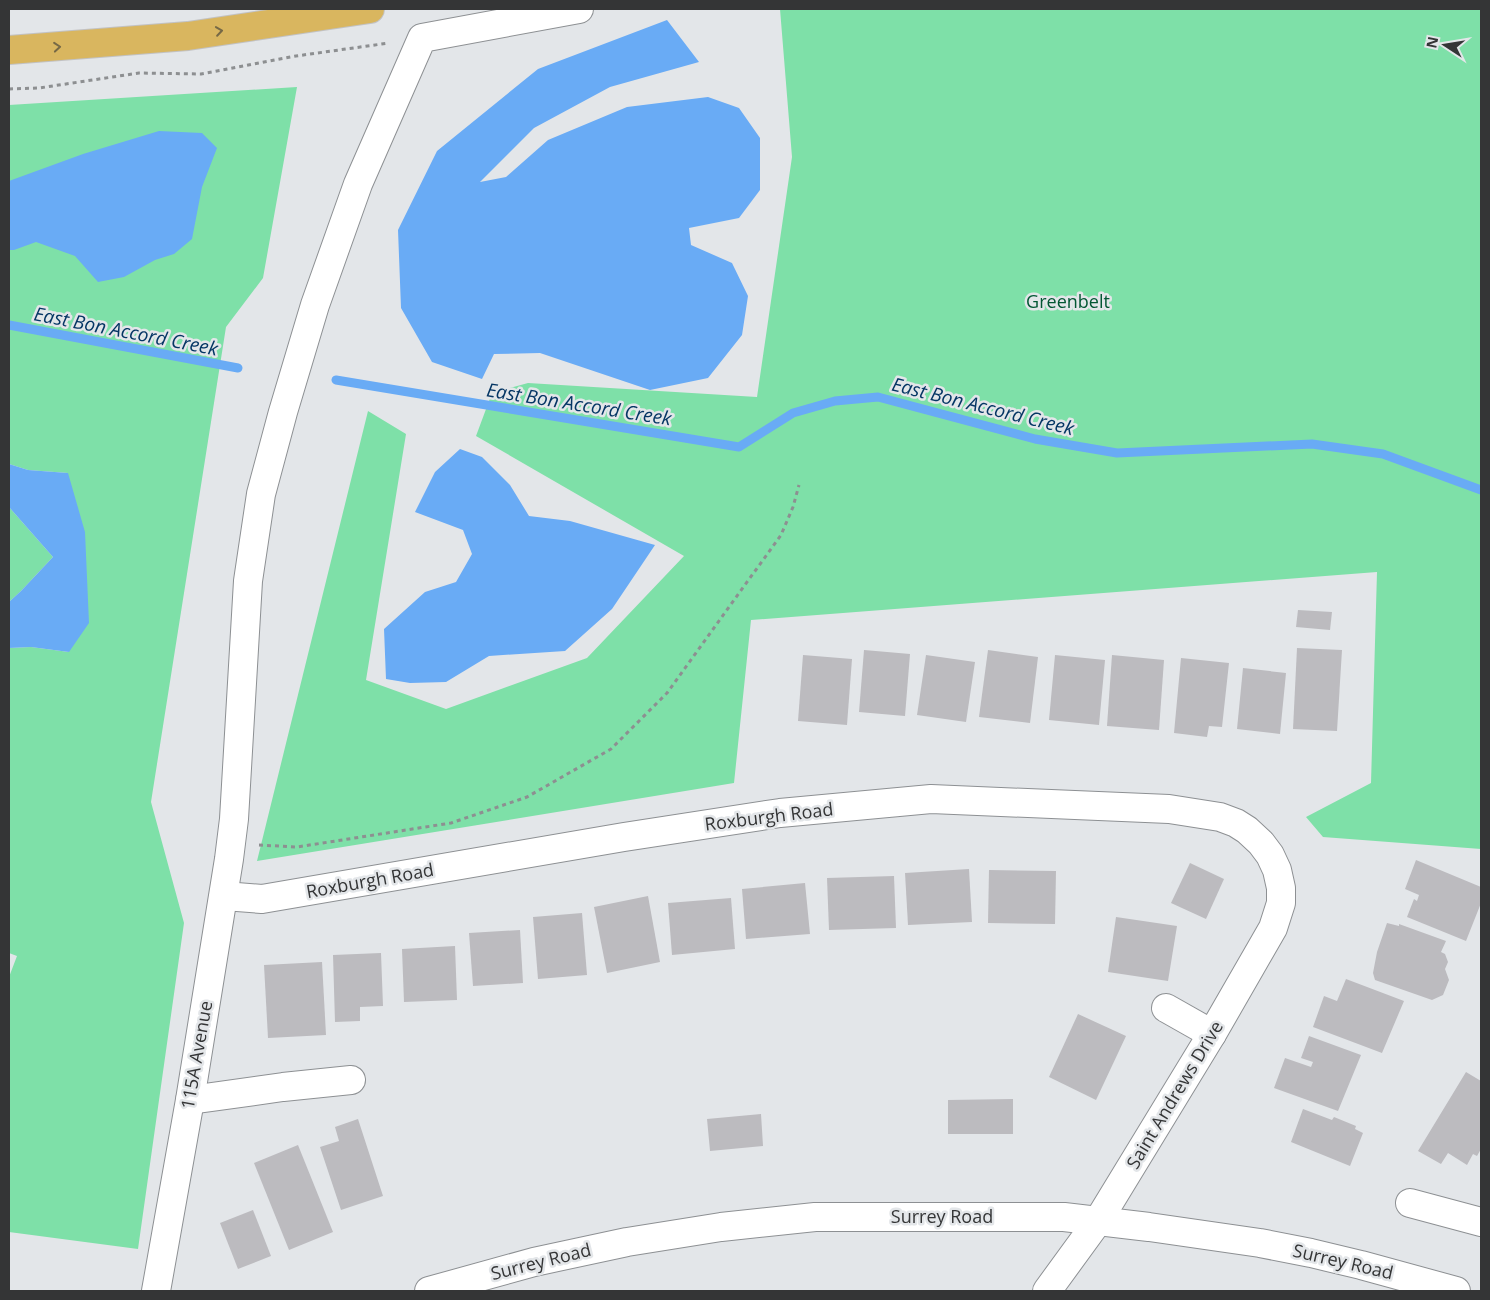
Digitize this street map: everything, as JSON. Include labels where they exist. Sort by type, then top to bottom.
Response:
[{"type":"highway","points":[[9,50],[188,36],[370,9]]},
{"type":"street","points":[[422,38],[579,9]]},
{"type":"street","name":"115A Avenue","points":[[156,1291],[190,1100],[233,831],[248,581],[261,494],[318,295],[358,184],[422,38]]},
{"type":"street","name":"Roxburgh Road","points":[[224,896],[262,899],[780,813],[931,799],[1169,808],[1220,817],[1236,823],[1261,843],[1270,855],[1277,870],[1281,888]]},
{"type":"street","name":"Saint Andrews Drive","points":[[1047,1291],[1098,1220],[1212,1034],[1273,928],[1280,903],[1281,888]]},
{"type":"street","points":[[1166,1008],[1212,1034]]},
{"type":"street","points":[[190,1100],[351,1080]]},
{"type":"street","points":[[1410,1203],[1481,1222]]},
{"type":"street","name":"Surrey Road","points":[[429,1291],[534,1262],[627,1242],[721,1227],[806,1218],[1064,1217],[1098,1220],[1277,1247],[1361,1265],[1456,1291]]},
{"type":"path","points":[[9,89],[39,88],[139,73],[201,74],[296,56],[422,38]]},
{"type":"path","points":[[233,831],[297,847],[452,823],[527,797],[611,749],[667,693],[781,535],[793,507],[799,485]]},
{"type":"green space","name":"Greenbelt","points":[[780,9],[1481,9],[1481,849],[1323,837],[1306,817],[1371,783],[1377,572],[751,620],[734,783],[257,861],[368,411],[406,434],[366,680],[446,709],[587,658],[684,556],[476,436],[492,393],[528,383],[757,397],[792,157]]},
{"type":"green space","points":[[297,87],[263,278],[226,327],[151,802],[184,923],[138,1249],[9,1232],[9,977],[17,956],[9,953],[9,648],[31,647],[69,652],[68,473],[28,470],[9,464],[9,105]]},
{"type":"green space","points":[[9,507],[53,557],[9,602]]},
{"type":"water","points":[[667,20],[699,62],[610,87],[534,128],[480,182],[506,177],[548,140],[627,107],[708,97],[739,108],[760,138],[760,190],[739,218],[689,228],[691,245],[732,263],[748,296],[742,335],[708,378],[650,390],[540,353],[494,354],[482,379],[432,362],[401,308],[398,230],[437,151],[538,69]]},
{"type":"water","points":[[159,131],[202,133],[217,148],[202,187],[192,239],[174,254],[155,260],[124,277],[98,282],[75,256],[36,242],[9,250],[9,181],[83,154]]},
{"type":"water","points":[[460,449],[482,457],[510,485],[529,516],[570,521],[655,545],[612,609],[565,651],[489,656],[446,682],[410,683],[386,679],[384,629],[425,592],[456,582],[472,554],[463,530],[415,512],[435,472]]},
{"type":"water","points":[[9,464],[28,470],[68,473],[85,532],[89,623],[69,652],[31,647],[9,648],[9,602],[53,557],[9,507]]},
{"type":"building","points":[[1298,610],[1332,612],[1330,630],[1296,627]]},
{"type":"building","points":[[1297,648],[1342,650],[1337,731],[1293,729]]},
{"type":"building","points":[[864,650],[910,654],[905,716],[859,712]]},
{"type":"building","points":[[988,650],[1038,657],[1030,723],[979,717]]},
{"type":"building","points":[[803,655],[852,659],[847,725],[798,721]]},
{"type":"building","points":[[926,655],[975,662],[966,722],[917,715]]},
{"type":"building","points":[[1055,655],[1105,660],[1099,725],[1049,720]]},
{"type":"building","points":[[1112,655],[1164,660],[1159,730],[1107,726]]},
{"type":"building","points":[[1181,658],[1229,663],[1222,727],[1209,726],[1207,737],[1174,733]]},
{"type":"building","points":[[1243,668],[1286,673],[1280,734],[1237,729]]},
{"type":"building","points":[[1416,860],[1481,887],[1481,903],[1466,941],[1407,917],[1414,899],[1417,901],[1419,895],[1405,889]]},
{"type":"building","points":[[1190,863],[1224,879],[1206,919],[1171,903]]},
{"type":"building","points":[[969,869],[972,922],[908,925],[905,873]]},
{"type":"building","points":[[989,870],[1056,871],[1055,924],[988,923]]},
{"type":"building","points":[[894,876],[896,928],[829,930],[827,878]]},
{"type":"building","points":[[805,883],[810,934],[746,939],[742,889]]},
{"type":"building","points":[[648,896],[660,962],[607,973],[594,907]]},
{"type":"building","points":[[731,898],[735,949],[672,955],[668,903]]},
{"type":"building","points":[[582,913],[587,975],[538,979],[533,917]]},
{"type":"building","points":[[1116,917],[1177,926],[1168,981],[1108,972]]},
{"type":"building","points":[[1387,923],[1399,926],[1399,924],[1446,941],[1441,952],[1445,954],[1448,962],[1445,969],[1449,980],[1443,995],[1432,1000],[1375,980],[1373,973],[1377,952]]},
{"type":"building","points":[[520,930],[523,983],[473,986],[469,933]]},
{"type":"building","points":[[455,946],[457,1000],[404,1002],[402,949]]},
{"type":"building","points":[[381,953],[383,1006],[360,1007],[360,1021],[335,1022],[333,955]]},
{"type":"building","points":[[322,962],[326,1035],[268,1038],[264,965]]},
{"type":"building","points":[[1346,979],[1404,1001],[1382,1053],[1313,1027],[1324,996],[1337,1001]]},
{"type":"building","points":[[1078,1014],[1126,1036],[1096,1100],[1049,1077]]},
{"type":"building","points":[[1309,1036],[1361,1055],[1338,1111],[1274,1088],[1285,1058],[1311,1067],[1313,1062],[1301,1058]]},
{"type":"building","points":[[1466,1072],[1481,1081],[1481,1149],[1477,1156],[1473,1154],[1467,1165],[1448,1153],[1441,1164],[1418,1151]]},
{"type":"building","points":[[1013,1099],[1013,1134],[948,1134],[948,1100]]},
{"type":"building","points":[[1303,1109],[1332,1120],[1334,1117],[1356,1126],[1355,1129],[1363,1133],[1350,1166],[1291,1142]]},
{"type":"building","points":[[761,1114],[763,1146],[710,1151],[707,1119]]},
{"type":"building","points":[[358,1119],[383,1196],[341,1210],[320,1147],[339,1141],[335,1127]]},
{"type":"building","points":[[298,1145],[333,1232],[289,1250],[254,1163]]},
{"type":"building","points":[[253,1210],[271,1256],[238,1269],[220,1223]]},
{"type":"waterway","name":"East Bon Accord Creek","points":[[9,325],[238,368]]},
{"type":"waterway","name":"East Bon Accord Creek","points":[[336,380],[739,447],[793,413],[835,401],[878,397],[1035,439],[1117,453],[1312,444],[1383,454],[1481,490]]}]
